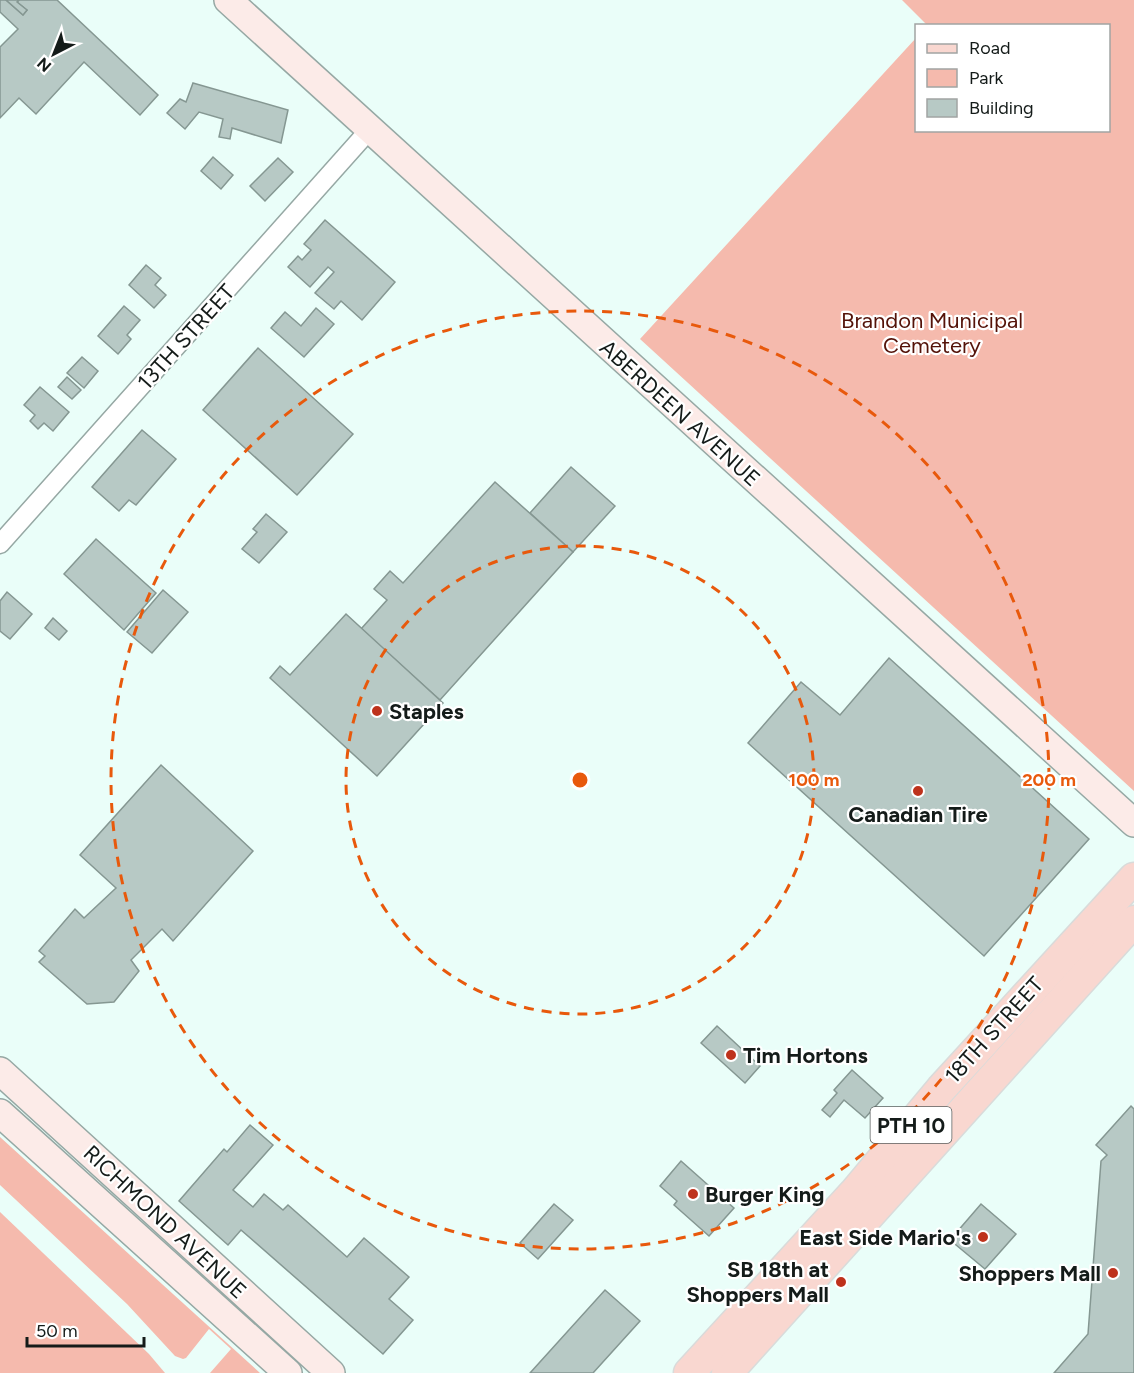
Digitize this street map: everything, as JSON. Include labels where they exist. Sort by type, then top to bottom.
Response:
[{"type":"main road","name":"18TH STREET","points":[[689,1373],[854,1193],[941,1089],[1134,878]]},
{"type":"main road","name":"18TH STREET","points":[[728,1373],[1134,921]]},
{"type":"street","name":"ABERDEEN AVENUE","points":[[228,0],[371,128],[624,363],[1134,823]]},
{"type":"street","name":"13TH STREET","points":[[0,544],[371,128]]},
{"type":"street","name":"RICHMOND AVENUE","points":[[3,1081],[331,1373]]},
{"type":"street","name":"RICHMOND AVENUE","points":[[0,1113],[288,1373]]},
{"type":"green space","name":"Brandon Municipal Cemetery","points":[[902,0],[1134,0],[1134,791],[640,339],[915,39],[915,132],[1110,132],[1110,24],[926,24]]},
{"type":"green space","points":[[0,1137],[260,1373],[210,1373],[231,1349],[209,1329],[186,1358],[175,1356],[127,1304],[0,1185]]},
{"type":"green space","points":[[0,1212],[149,1354],[165,1373],[0,1373]]},
{"type":"building","points":[[0,0],[6,0],[23,15],[27,10],[17,2],[19,0],[57,0],[158,95],[140,115],[84,62],[36,114],[19,98],[0,118],[0,47],[18,29],[0,12]]},
{"type":"building","points":[[6,0],[19,0],[17,2],[27,10],[23,15]]},
{"type":"building","points":[[193,83],[288,110],[281,143],[232,128],[230,139],[219,137],[223,119],[199,112],[185,129],[167,113],[180,99],[186,102]]},
{"type":"building","points":[[213,157],[233,175],[221,189],[201,171]]},
{"type":"building","points":[[278,158],[293,172],[265,201],[250,186]]},
{"type":"building","points":[[325,220],[395,282],[362,320],[341,301],[334,309],[315,293],[334,272],[328,267],[310,287],[288,267],[298,256],[302,260],[311,250],[304,244]]},
{"type":"building","points":[[146,265],[161,278],[155,285],[166,295],[154,308],[129,285]]},
{"type":"building","points":[[124,306],[140,320],[127,335],[131,339],[118,354],[98,336]]},
{"type":"building","points":[[316,308],[334,324],[304,357],[271,328],[285,312],[301,326]]},
{"type":"building","points":[[258,348],[353,434],[297,495],[203,410]]},
{"type":"building","points":[[82,357],[98,371],[84,388],[67,373]]},
{"type":"building","points":[[67,377],[81,390],[72,399],[58,387]]},
{"type":"building","points":[[40,387],[69,412],[53,431],[44,423],[38,429],[30,421],[35,415],[24,405]]},
{"type":"building","points":[[142,430],[176,459],[136,505],[129,500],[119,511],[92,487]]},
{"type":"building","points":[[571,467],[615,506],[573,552],[530,513]]},
{"type":"building","points":[[495,482],[573,552],[440,700],[361,629],[387,600],[374,589],[390,571],[403,583]]},
{"type":"building","points":[[266,514],[287,532],[259,563],[242,549],[257,532],[253,529]]},
{"type":"building","points":[[96,539],[156,593],[124,630],[64,574]]},
{"type":"building","points":[[163,590],[188,612],[152,653],[127,632]]},
{"type":"building","points":[[7,592],[32,614],[10,639],[0,631],[0,601]]},
{"type":"building","points":[[346,614],[443,703],[377,776],[270,678],[280,666],[290,675]]},
{"type":"building","points":[[53,618],[67,631],[59,640],[45,628]]},
{"type":"building","name":"Canadian Tire","points":[[889,658],[1089,839],[984,956],[748,743],[801,682],[840,715]]},
{"type":"building","points":[[161,765],[253,851],[173,941],[162,929],[131,960],[139,971],[114,1002],[87,1004],[39,962],[45,956],[39,951],[75,909],[84,918],[116,888],[80,855]]},
{"type":"building","name":"Tim Hortons","points":[[717,1026],[760,1066],[745,1083],[701,1043]]},
{"type":"building","points":[[852,1070],[883,1098],[865,1118],[844,1100],[830,1117],[822,1110],[837,1093],[834,1090]]},
{"type":"building","name":"Shoppers Mall","points":[[1131,1106],[1134,1109],[1134,1373],[1054,1373],[1088,1334],[1101,1161],[1107,1155],[1096,1145]]},
{"type":"building","points":[[250,1125],[273,1145],[233,1190],[253,1207],[264,1194],[283,1210],[288,1205],[347,1257],[364,1238],[409,1277],[389,1299],[413,1320],[383,1354],[241,1230],[228,1245],[179,1201],[224,1149],[227,1152]]},
{"type":"building","name":"Burger King","points":[[681,1161],[734,1208],[709,1236],[674,1205],[677,1201],[660,1186]]},
{"type":"building","points":[[554,1204],[573,1220],[538,1259],[520,1243]]},
{"type":"building","name":"East Side Mario's","points":[[981,1204],[1016,1234],[985,1269],[950,1240]]},
{"type":"building","points":[[605,1290],[640,1321],[593,1373],[530,1373]]},
{"type":"place","name":"Staples","points":[[377,711]]},
{"type":"place","name":"Canadian Tire","points":[[918,791]]},
{"type":"place","name":"Tim Hortons","points":[[731,1055]]},
{"type":"place","name":"Burger King","points":[[693,1194]]},
{"type":"place","name":"East Side Mario's","points":[[983,1237]]},
{"type":"place","name":"Shoppers Mall","points":[[1113,1273]]},
{"type":"place","name":"SB 18th at Shoppers Mall","points":[[841,1282]]}]
